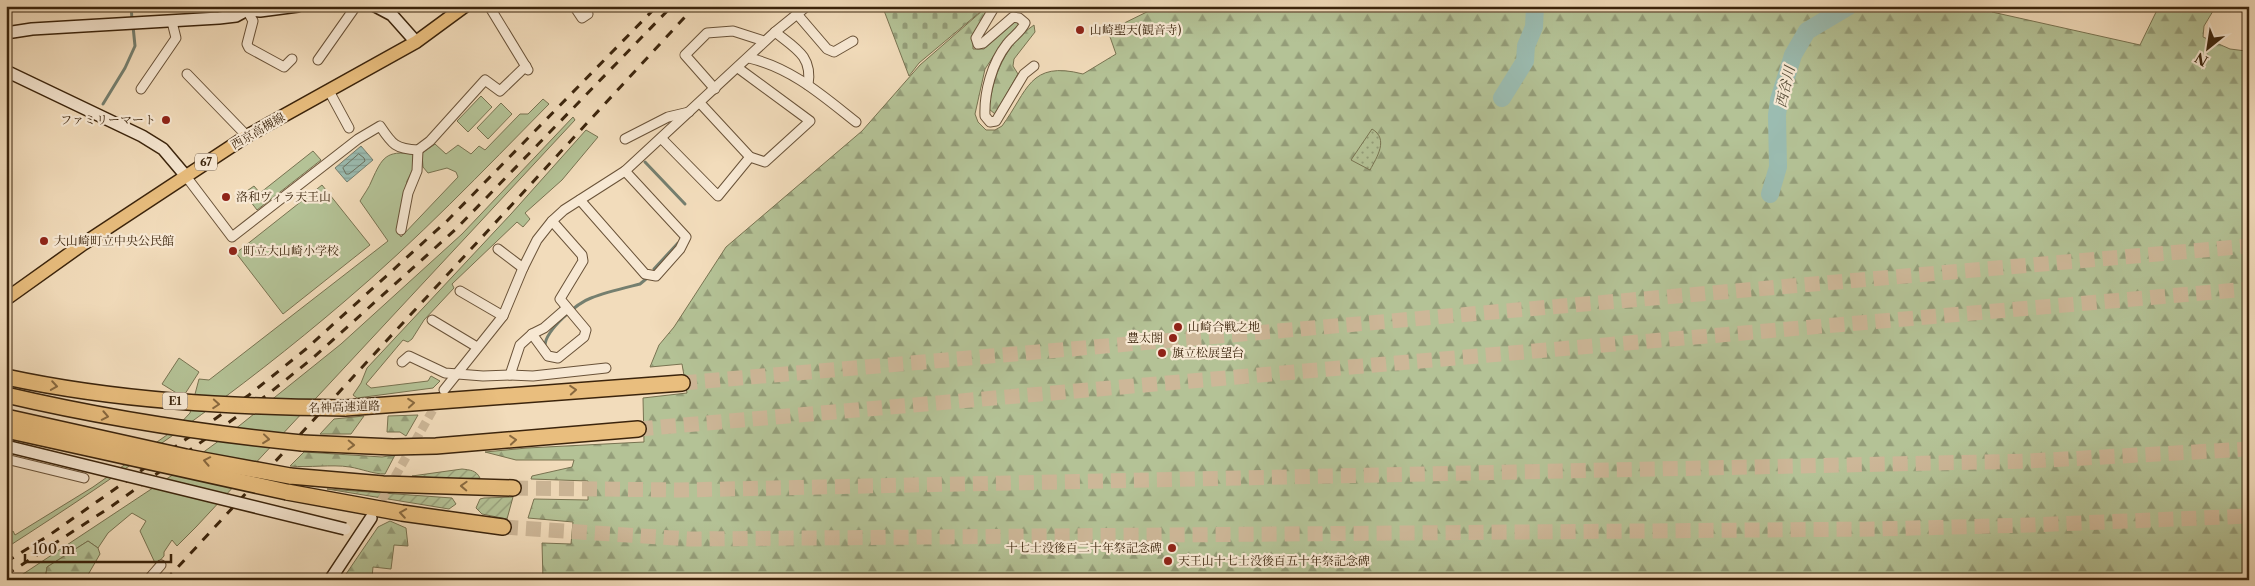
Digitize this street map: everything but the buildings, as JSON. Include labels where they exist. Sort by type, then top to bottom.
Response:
[{"type":"highway","name":"名神高速道路","points":[[6,377],[126,396],[180,402],[239,406],[345,408],[682,383]]},
{"type":"highway","name":"E1","points":[[6,396],[137,422],[241,437],[302,443],[393,447],[436,446],[638,429]]},
{"type":"highway","points":[[6,417],[178,456],[290,476],[383,484],[513,488]]},
{"type":"highway","points":[[6,430],[287,492],[402,513],[503,527]]},
{"type":"main road","name":"西京高槻線","points":[[6,299],[185,175],[246,136],[416,42],[466,6]]},
{"type":"street","points":[[243,8],[260,10],[298,6]]},
{"type":"street","points":[[318,60],[356,6]]},
{"type":"street","points":[[6,71],[142,136],[164,149],[232,237],[358,139],[380,126],[398,148],[418,150],[430,141],[485,80],[500,91],[527,68],[489,6]]},
{"type":"street","points":[[574,6],[582,18],[588,14]]},
{"type":"street","points":[[444,390],[503,316],[537,240],[552,221],[580,200],[625,171],[749,58],[764,41],[807,6]]},
{"type":"street","points":[[995,6],[976,38],[978,44],[983,43],[1013,17],[1019,18],[1025,23],[1007,44],[993,70],[985,105],[985,116],[990,122],[996,121],[1024,74],[1034,66]]},
{"type":"street","points":[[6,33],[32,29],[172,22],[236,16],[243,8]]},
{"type":"street","points":[[243,8],[253,21],[247,44],[249,48],[284,67],[292,59]]},
{"type":"street","points":[[383,8],[402,25],[416,42]]},
{"type":"street","points":[[797,14],[827,49],[834,52],[852,42]]},
{"type":"street","points":[[142,89],[176,38],[172,22]]},
{"type":"street","points":[[715,89],[685,55],[707,33],[733,31],[764,41]]},
{"type":"street","points":[[775,32],[808,62],[810,73],[808,85]]},
{"type":"street","points":[[749,58],[786,70],[856,122]]},
{"type":"street","points":[[700,103],[750,156],[765,162],[810,121],[738,68]]},
{"type":"street","points":[[188,74],[246,136]]},
{"type":"street","points":[[329,91],[349,128]]},
{"type":"street","points":[[625,139],[668,117],[691,112]]},
{"type":"street","points":[[662,138],[718,196],[750,156]]},
{"type":"street","points":[[401,230],[408,193],[418,171],[418,150]]},
{"type":"street","points":[[580,200],[645,274],[656,276],[680,249],[686,236],[625,171]]},
{"type":"street","points":[[532,334],[548,356],[558,358],[584,336],[586,330],[560,299],[583,261],[582,255],[552,221]]},
{"type":"street","points":[[498,249],[523,268]]},
{"type":"street","points":[[460,291],[503,316]]},
{"type":"street","points":[[510,375],[520,345],[567,308]]},
{"type":"street","points":[[432,320],[477,347]]},
{"type":"street","points":[[402,362],[409,356],[444,373],[483,376],[534,376],[606,368]]},
{"type":"street","points":[[6,446],[361,533]]},
{"type":"street","points":[[6,459],[84,478]]},
{"type":"street","points":[[330,580],[371,518]]},
{"type":"street","points":[[148,580],[161,565]]},
{"type":"green space","points":[[889,6],[975,6],[980,12],[919,63],[909,76],[883,8]]},
{"type":"green space","points":[[978,6],[991,6],[973,34],[973,49],[984,49],[1017,20],[1021,24],[1001,45],[985,69],[975,114],[978,122],[986,130],[995,130],[1002,126],[1025,90],[1040,75],[1051,71],[1083,74],[1116,54],[1108,31],[1159,6],[1922,6],[1931,10],[1944,10],[1965,6],[1987,6],[1992,12],[2140,45],[2159,6],[2216,6],[2204,26],[2203,37],[2230,49],[2246,51],[2249,49],[2249,580],[543,580],[542,543],[571,544],[573,522],[528,518],[534,499],[588,500],[588,481],[531,479],[532,476],[572,467],[574,460],[516,460],[485,452],[644,442],[643,398],[687,393],[682,364],[650,367],[659,345],[674,327],[726,247],[862,131],[920,65],[982,11]]},
{"type":"green space","points":[[1034,25],[1035,32],[1014,59],[1013,66],[1018,74],[995,114],[989,109],[997,73],[1008,51]]},
{"type":"green space","points":[[481,96],[492,107],[468,132],[457,121]]},
{"type":"green space","points":[[543,99],[549,104],[449,205],[372,278],[305,335],[180,430],[6,548],[6,535],[13,531],[15,535],[93,487],[174,430],[190,413],[199,379],[209,380],[388,241],[360,201],[386,157],[397,153],[413,154],[413,169],[407,181],[397,231],[401,237],[458,177],[456,172],[447,168],[428,173],[423,167],[422,153],[435,144],[446,154],[458,145],[471,154],[479,146],[485,150],[520,114],[528,114]]},
{"type":"green space","points":[[501,103],[512,114],[488,139],[477,128]]},
{"type":"green space","points":[[573,117],[575,120],[196,527],[177,546],[172,540],[164,552],[164,556],[156,565],[140,531],[146,521],[132,513],[108,533],[98,548],[88,541],[47,567],[45,580],[14,580],[171,476],[239,426],[341,344],[462,234]]},
{"type":"green space","points":[[1372,129],[1377,133],[1381,143],[1370,170],[1351,160]]},
{"type":"green space","points":[[586,130],[598,137],[562,180],[525,213],[530,219],[523,227],[517,222],[452,284],[454,288],[424,320],[412,339],[408,342],[403,340],[366,384],[371,388],[428,381],[431,376],[440,381],[433,388],[357,398],[353,395],[361,383],[367,368],[511,214]]},
{"type":"green space","points":[[313,151],[321,160],[257,210],[244,193],[254,186],[260,193]]},
{"type":"green space","points":[[322,185],[370,245],[283,314],[236,253]]},
{"type":"green space","points":[[179,358],[199,372],[183,397],[162,384]]},
{"type":"green space","points":[[418,415],[406,436],[400,432],[387,432],[388,416]]},
{"type":"green space","points":[[364,416],[351,434],[320,434],[334,419]]},
{"type":"green space","points":[[304,452],[382,457],[395,455],[385,474],[342,466],[290,466]]},
{"type":"green space","points":[[462,469],[475,472],[480,478],[451,479],[412,476]]},
{"type":"green space","points":[[327,489],[452,498],[456,504],[449,509]]},
{"type":"green space","points":[[513,497],[507,519],[482,514],[476,508],[480,499]]},
{"type":"green space","points":[[390,521],[406,528],[408,546],[394,545],[391,569],[373,567],[372,577],[359,576],[358,580],[342,580],[378,527]]},
{"type":"green space","points":[[88,541],[98,548],[100,554],[85,580],[45,580],[47,567]]},
{"type":"water","points":[[361,146],[373,160],[347,182],[335,168]]},
{"type":"waterway","points":[[131,6],[132,19]]},
{"type":"waterway","points":[[1502,98],[1525,61],[1526,46],[1534,27],[1535,6]]},
{"type":"waterway","name":"西谷川","points":[[1770,194],[1778,167],[1777,115],[1779,100],[1793,55],[1807,31],[1849,6]]},
{"type":"waterway","points":[[103,104],[125,68],[135,46],[133,26]]},
{"type":"waterway","points":[[645,162],[685,204]]},
{"type":"waterway","points":[[654,269],[678,243]]},
{"type":"waterway","points":[[545,345],[556,325],[578,305],[597,296],[640,284],[646,279]]},
{"type":"tunnel","points":[[682,383],[2249,246]]},
{"type":"tunnel","points":[[638,429],[2249,289]]},
{"type":"tunnel","points":[[375,512],[439,399]]},
{"type":"tunnel","points":[[513,488],[680,490],[2029,461],[2249,449]]},
{"type":"tunnel","points":[[503,527],[689,539],[1876,529],[2249,516]]},
{"type":"railway","points":[[6,562],[48,536],[249,395],[306,349],[448,220],[657,6]]},
{"type":"railway","points":[[6,575],[109,508],[267,395],[314,357],[456,229],[672,6]]},
{"type":"railway","points":[[166,580],[695,6]]},
{"type":"place","name":"山崎聖天(観音寺)","points":[[1080,30]]},
{"type":"place","name":"ファミリーマート","points":[[166,120]]},
{"type":"place","name":"洛和ヴィラ天王山","points":[[226,197]]},
{"type":"place","name":"大山崎町立中央公民館","points":[[44,241]]},
{"type":"place","name":"町立大山崎小学校","points":[[233,251]]},
{"type":"place","name":"山崎合戦之地","points":[[1178,327]]},
{"type":"place","name":"豊太閤","points":[[1173,338]]},
{"type":"place","name":"旗立松展望台","points":[[1162,353]]},
{"type":"place","name":"十七士没後百二十年祭記念碑","points":[[1172,548]]},
{"type":"place","name":"天王山十七士没後百五十年祭記念碑","points":[[1168,561]]}]
